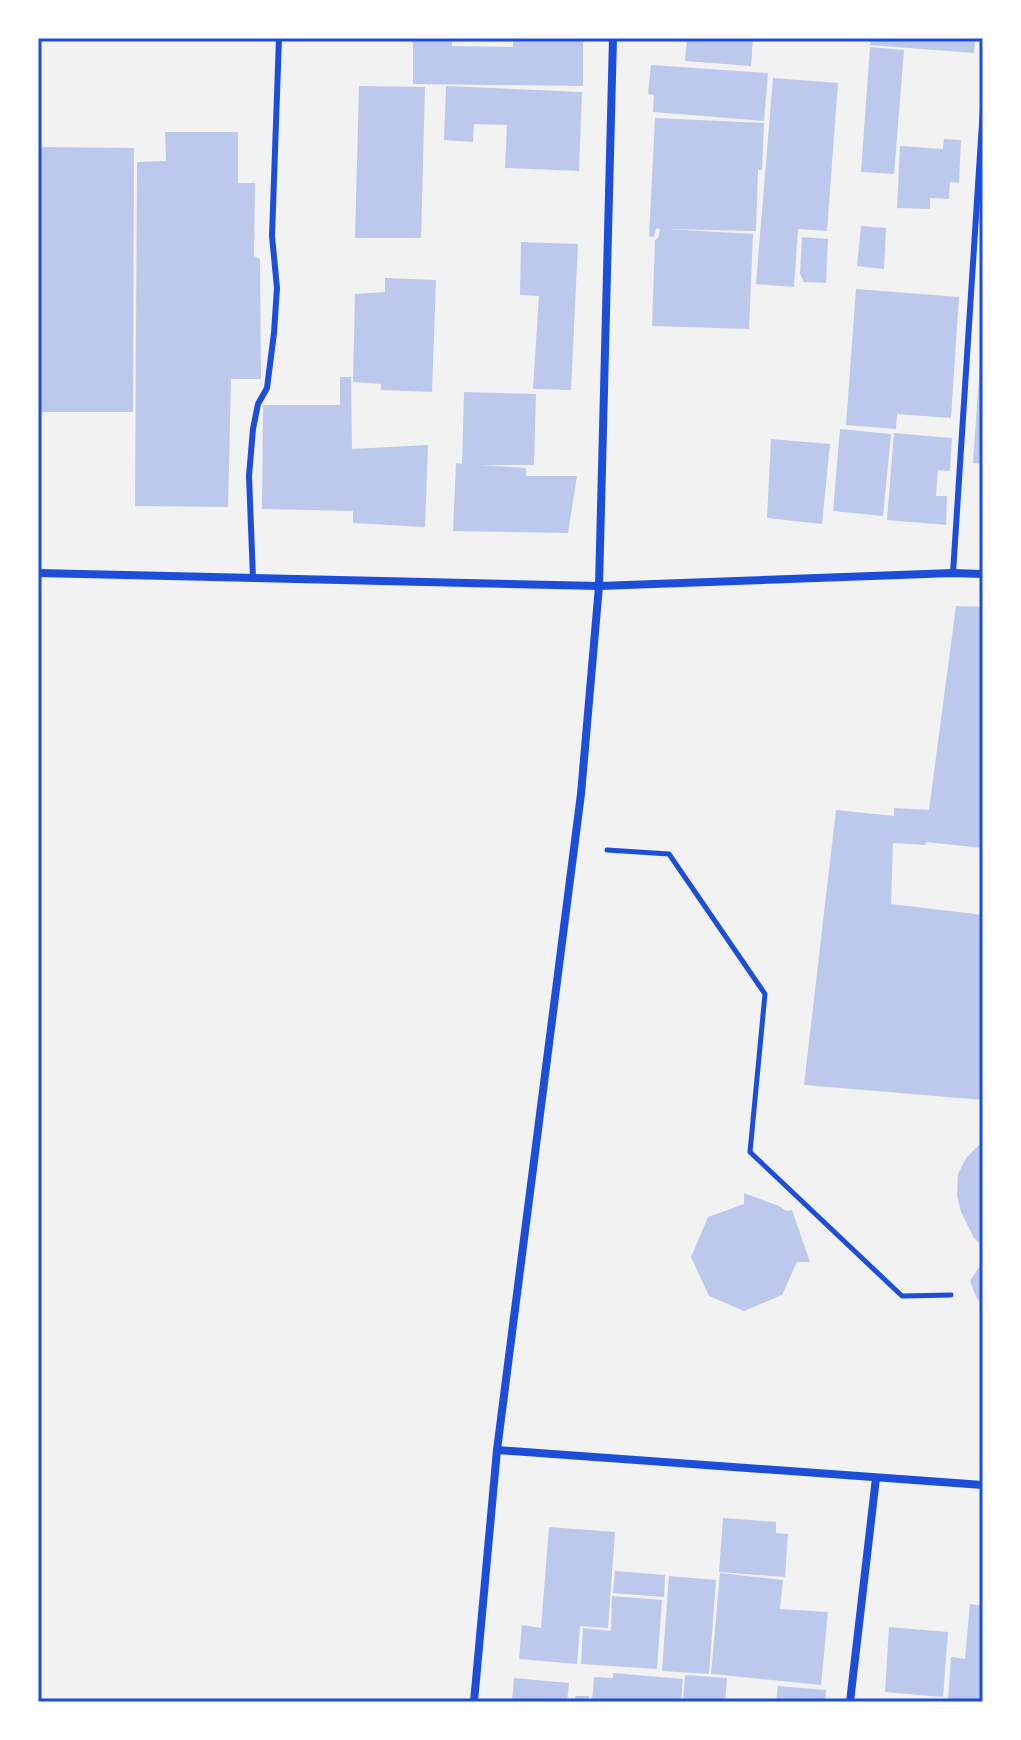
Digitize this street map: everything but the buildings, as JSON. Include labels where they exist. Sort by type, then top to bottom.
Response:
[{"type":"street","points":[[474,1702],[497,1450],[574,848],[599,586],[613,38]]},
{"type":"street","points":[[38,573],[599,586],[983,574]]},
{"type":"street","points":[[497,1450],[983,1485]]},
{"type":"street","points":[[850,1702],[876,1478]]},
{"type":"lane","points":[[253,578],[249,476],[258,404],[267,388],[277,288],[272,236],[279,38]]},
{"type":"lane","points":[[953,573],[983,108]]},
{"type":"path","points":[[574,848],[669,854],[765,994],[750,1152],[902,1296],[951,1295]]}]
